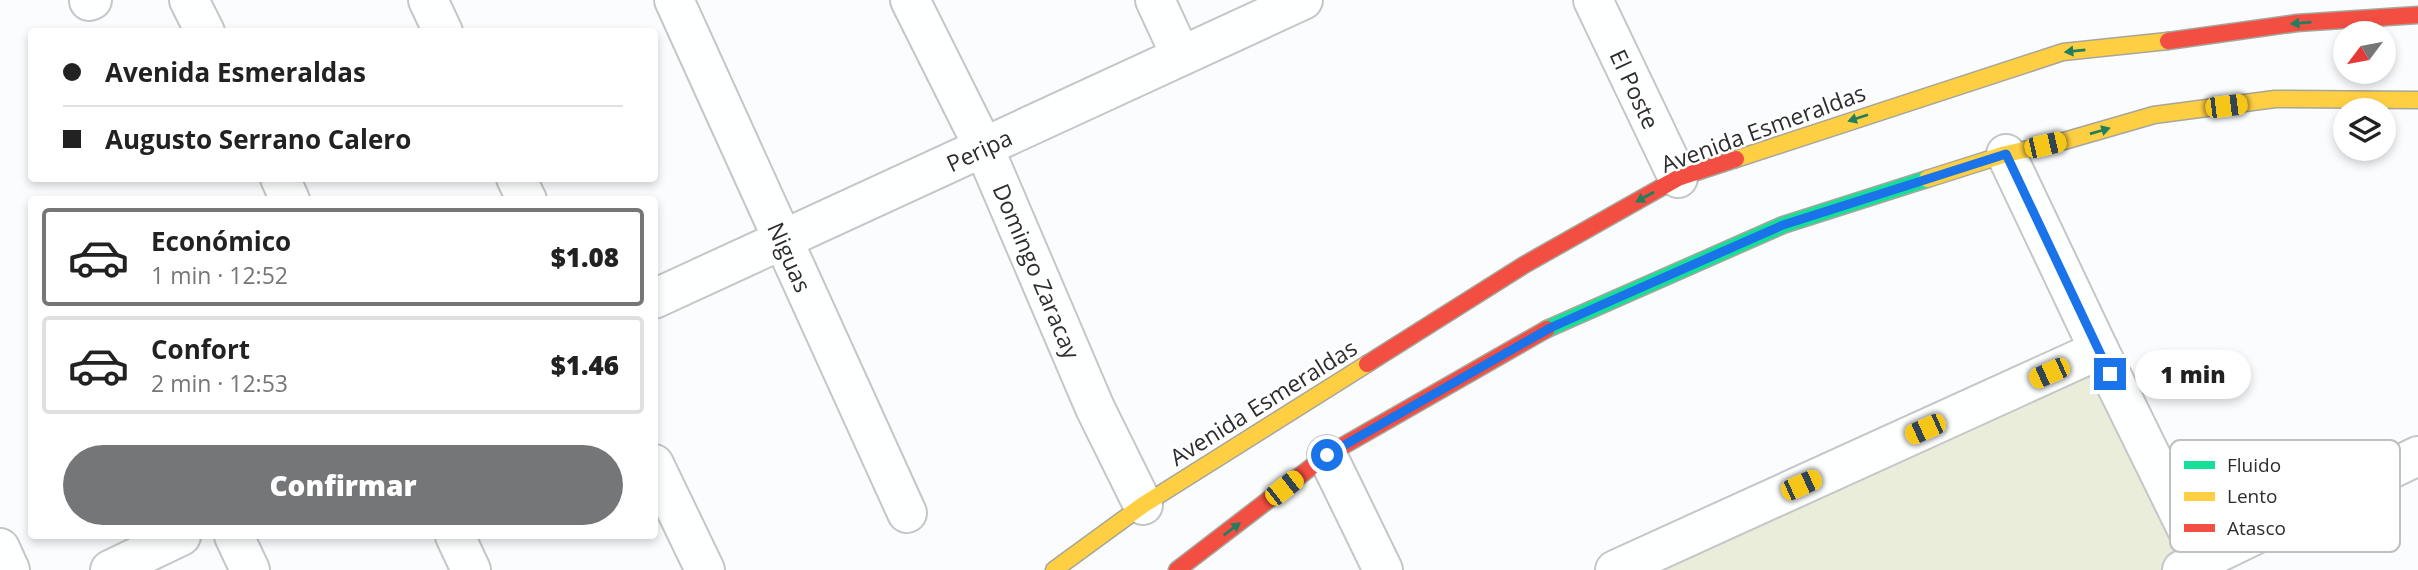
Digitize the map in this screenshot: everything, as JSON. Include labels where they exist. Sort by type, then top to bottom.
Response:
[{"type":"main road","name":"Avenida Esmeraldas","points":[[1054,570],[1143,505],[1524,265],[1678,178],[2063,52],[2297,23],[2418,15]]},
{"type":"main road","points":[[1177,570],[1327,455],[1550,328],[1783,225],[2006,154],[2064,141],[2154,115],[2261,101],[2418,100]]},
{"type":"street","points":[[189,0],[203,28]]},
{"type":"street","points":[[428,0],[441,28]]},
{"type":"street","name":"Niguas","points":[[674,0],[907,513]]},
{"type":"street","name":"Domingo Zaracay","points":[[910,0],[985,148],[1095,408],[1143,505]]},
{"type":"street","points":[[1155,0],[1181,56]]},
{"type":"street","name":"Peripa","points":[[658,297],[784,242],[1303,0]]},
{"type":"street","name":"El Poste","points":[[1593,0],[1678,178]]},
{"type":"street","points":[[2006,154],[2170,507]]},
{"type":"street","points":[[1615,570],[1657,561],[2099,350]]},
{"type":"street","points":[[1327,455],[1383,570]]},
{"type":"street","points":[[2400,465],[2418,456]]},
{"type":"street","points":[[658,472],[705,570]]},
{"type":"street","points":[[110,570],[175,539]]},
{"type":"street","points":[[235,539],[250,570]]},
{"type":"street","points":[[456,539],[471,570]]},
{"type":"street","points":[[0,548],[10,570]]},
{"type":"street","points":[[2197,567],[2227,552]]},
{"type":"green space","points":[[2099,350],[2170,493],[2170,552],[2199,552],[2203,560],[2181,570],[1662,570],[1652,552]]},
{"type":"traffic: fast","points":[[1547,329],[1783,225],[1927,179]]},
{"type":"traffic: slow","points":[[1736,159],[2063,52],[2168,41]]},
{"type":"traffic: slow","points":[[1927,179],[2006,154],[2064,141],[2154,115],[2275,99],[2418,100]]},
{"type":"traffic: slow","points":[[1054,570],[1143,505],[1367,364]]},
{"type":"traffic: jam","points":[[2168,41],[2297,23],[2418,15]]},
{"type":"traffic: jam","points":[[1367,364],[1524,265],[1678,178],[1736,159]]},
{"type":"traffic: jam","points":[[1177,570],[1327,455],[1547,329]]},
{"type":"route","points":[[1327,455],[1550,328],[1597,307],[1783,225],[2006,154],[2110,374]]}]
